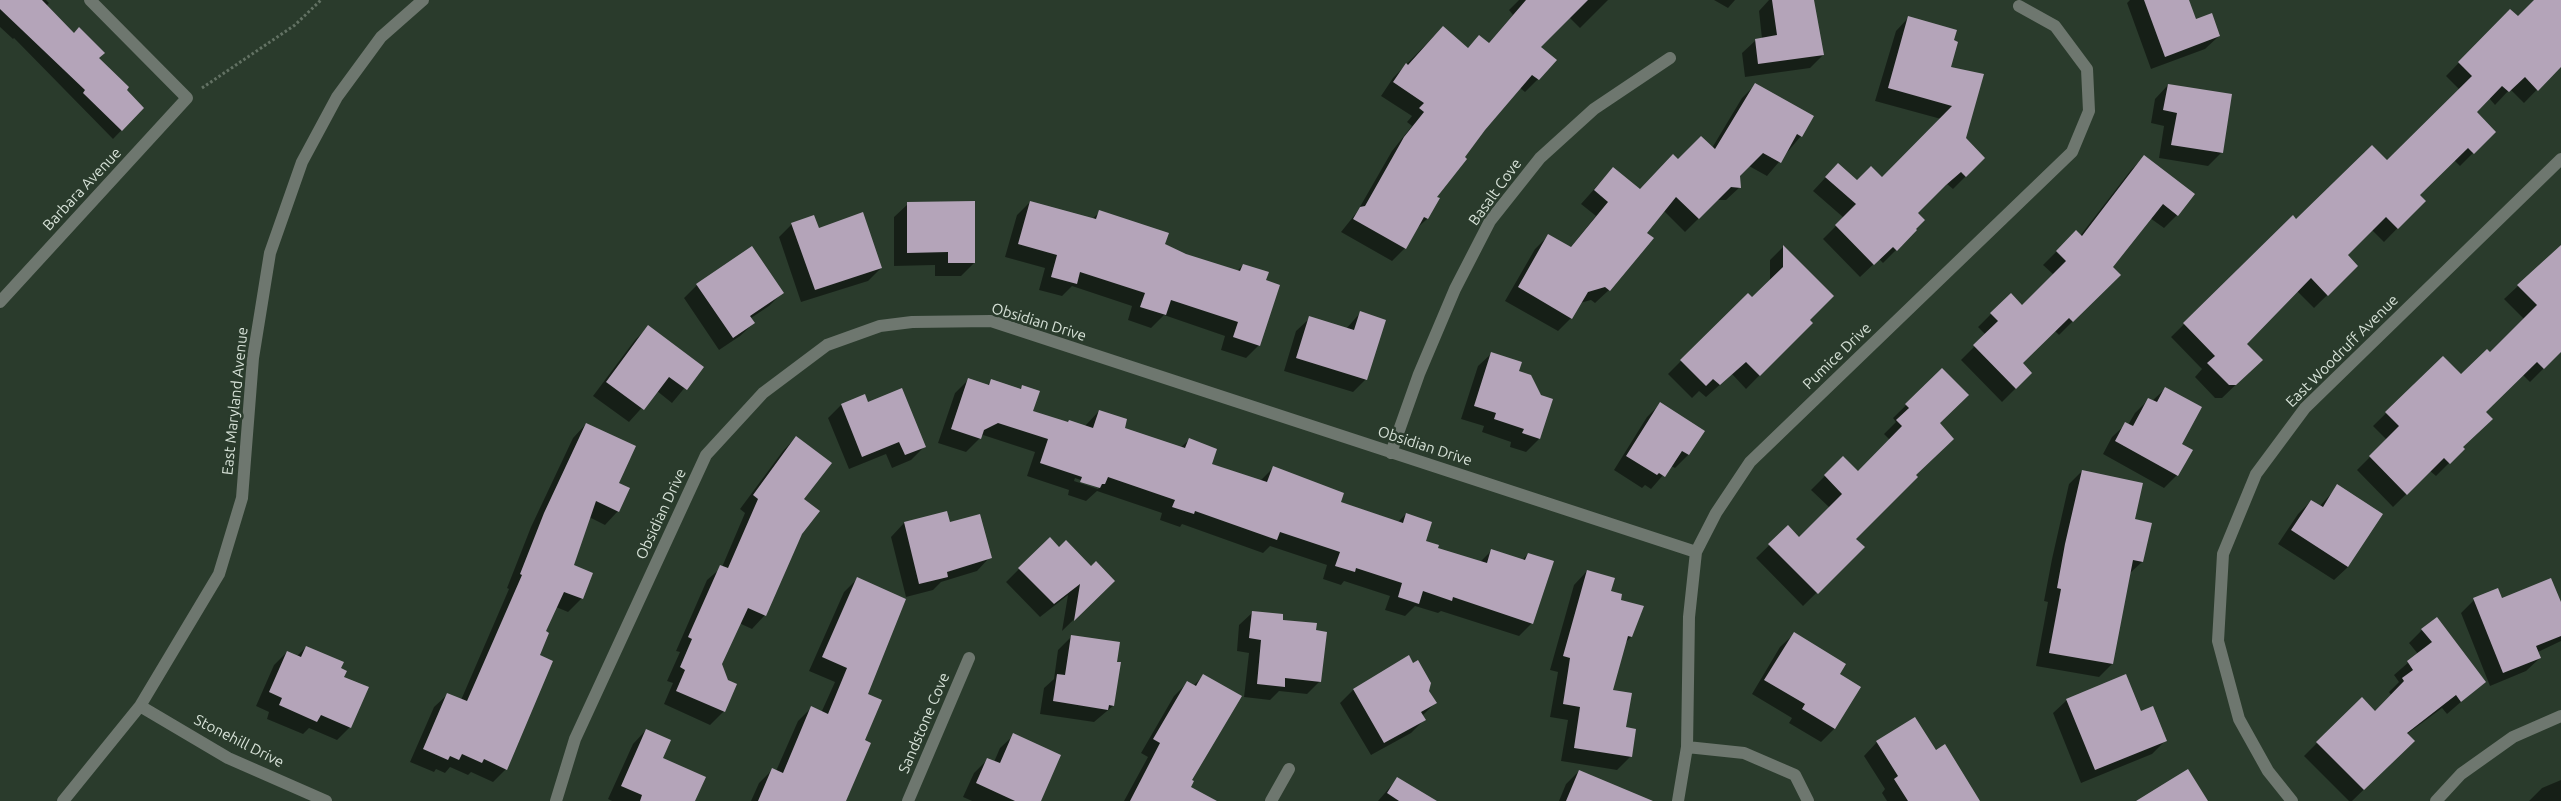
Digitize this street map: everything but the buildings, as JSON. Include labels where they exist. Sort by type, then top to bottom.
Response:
[{"type":"street","points":[[90,0],[187,98]]},
{"type":"street","name":"East Maryland Avenue","points":[[63,801],[140,706],[219,574],[242,498],[253,358],[270,253],[302,162],[337,97],[381,37],[423,0]]},
{"type":"street","name":"Pumice Drive","points":[[1678,801],[1687,747],[1689,617],[1696,552],[1716,513],[1750,462],[2072,152],[2088,111],[2087,69],[2055,26],[2019,6]]},
{"type":"street","name":"Basalt Cove","points":[[1391,452],[1426,357],[1455,289],[1490,221],[1540,158],[1594,108],[1670,58]]},
{"type":"street","name":"Barbara Avenue","points":[[0,302],[187,98]]},
{"type":"street","name":"East Woodruff Avenue","points":[[2292,801],[2268,771],[2239,719],[2218,641],[2223,554],[2256,474],[2306,408],[2561,159]]},
{"type":"street","name":"Obsidian Drive","points":[[556,801],[575,739],[706,454],[763,393],[827,345],[880,326],[912,322],[991,322],[1696,552]]},
{"type":"street","name":"Sandstone Cove","points":[[908,801],[969,658]]},
{"type":"street","name":"Stonehill Drive","points":[[140,706],[228,758],[326,801]]},
{"type":"street","points":[[2436,801],[2461,774],[2513,737],[2561,716]]},
{"type":"street","points":[[1687,747],[1744,754],[1795,775],[1808,801]]},
{"type":"street","points":[[1271,801],[1289,769]]},
{"type":"path","points":[[187,98],[295,24],[321,0]]}]
